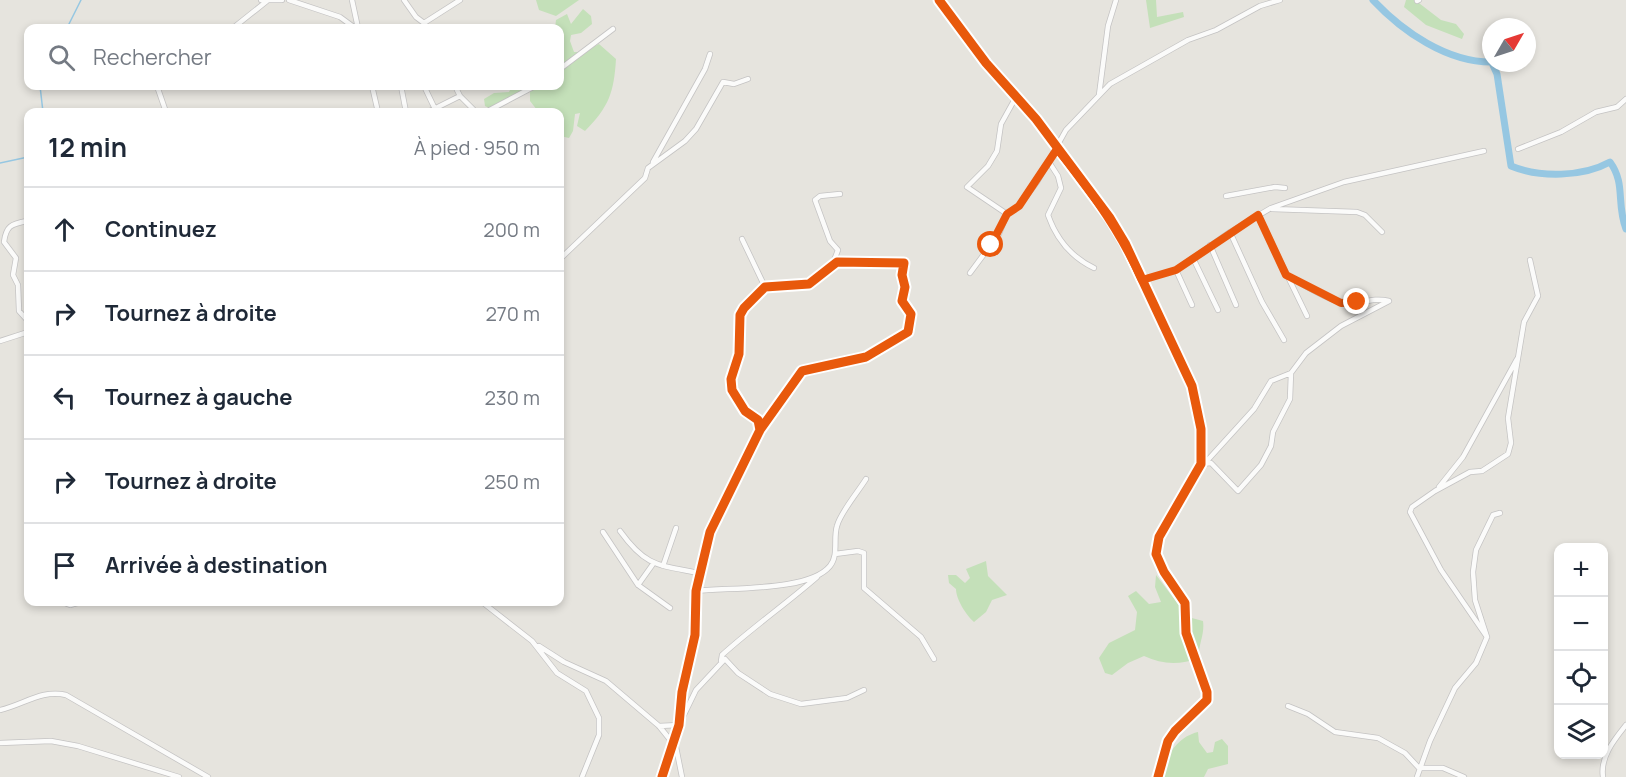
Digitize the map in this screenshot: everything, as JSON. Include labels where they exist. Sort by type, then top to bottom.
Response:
[{"type":"street","points":[[261,0],[282,0]]},
{"type":"street","points":[[239,24],[267,0]]},
{"type":"street","points":[[289,0],[340,17],[350,24]]},
{"type":"street","points":[[352,0],[355,24]]},
{"type":"street","points":[[404,0],[416,17],[424,22],[460,0]]},
{"type":"street","points":[[939,0],[986,63],[1016,97],[1110,218],[1125,243],[1192,386],[1201,429],[1203,464]]},
{"type":"street","points":[[1099,95],[1108,26],[1116,0]]},
{"type":"street","points":[[970,273],[999,234],[1007,214],[1019,206],[1049,162],[1066,130],[1110,84],[1188,40],[1216,30],[1260,6],[1280,0]]},
{"type":"street","points":[[564,66],[613,29]]},
{"type":"street","points":[[652,164],[705,69],[710,54]]},
{"type":"street","points":[[564,255],[645,178],[652,164],[685,141],[696,129],[723,82],[734,84],[748,79]]},
{"type":"street","points":[[158,90],[165,108]]},
{"type":"street","points":[[373,90],[377,108]]},
{"type":"street","points":[[401,90],[405,108]]},
{"type":"street","points":[[426,90],[435,108]]},
{"type":"street","points":[[457,90],[472,108]]},
{"type":"street","points":[[494,108],[527,90]]},
{"type":"street","points":[[437,108],[460,96]]},
{"type":"street","points":[[1007,214],[967,187],[988,166],[997,151],[1001,124],[1016,97]]},
{"type":"street","points":[[1518,149],[1561,132],[1596,112],[1617,107],[1626,99]]},
{"type":"street","points":[[1142,280],[1176,270],[1230,232],[1270,209],[1344,182],[1484,152]]},
{"type":"street","points":[[1049,162],[1061,183],[1048,215],[1054,233],[1062,244],[1094,268]]},
{"type":"street","points":[[1226,196],[1275,187],[1285,188]]},
{"type":"street","points":[[832,266],[838,250],[830,241],[815,200],[820,196],[840,194]]},
{"type":"street","points":[[1270,209],[1357,212],[1382,232]]},
{"type":"street","points":[[1258,215],[1307,316]]},
{"type":"street","points":[[24,222],[11,224],[6,230],[4,242],[16,258],[13,275],[18,285],[19,311],[24,317]]},
{"type":"street","points":[[1230,232],[1262,302],[1284,340]]},
{"type":"street","points":[[742,239],[765,287]]},
{"type":"street","points":[[1210,245],[1236,305]]},
{"type":"street","points":[[1193,258],[1218,309]]},
{"type":"street","points":[[1486,637],[1463,605],[1411,516],[1412,507],[1435,491],[1470,472],[1482,471],[1508,454],[1511,442],[1508,418],[1524,322],[1538,296],[1530,260]]},
{"type":"street","points":[[664,777],[678,725],[682,692],[695,635],[696,591],[710,532],[760,430],[802,371],[866,357],[908,332],[911,314],[902,301],[905,287],[902,275],[904,263],[837,262],[809,284],[765,287],[744,308],[740,315],[739,354],[731,379],[732,390],[739,403],[758,420],[760,430]]},
{"type":"street","points":[[1176,270],[1192,305]]},
{"type":"street","points":[[1158,777],[1168,741],[1175,731],[1207,700],[1207,692],[1186,633],[1185,603],[1164,573],[1156,554],[1159,537],[1203,464],[1254,409],[1271,381],[1291,373],[1306,353],[1327,334],[1389,301],[1373,298],[1341,303],[1286,275]]},
{"type":"street","points":[[0,341],[24,333]]},
{"type":"street","points":[[1435,491],[1463,457],[1519,356]]},
{"type":"street","points":[[1203,464],[1211,463],[1238,491],[1261,465],[1271,446],[1273,432],[1290,399],[1291,373]]},
{"type":"street","points":[[696,591],[765,588],[805,581],[830,567],[835,554],[836,526],[866,479]]},
{"type":"street","points":[[1417,777],[1455,688],[1476,663],[1486,637],[1475,600],[1473,572],[1476,550],[1493,515],[1500,513]]},
{"type":"street","points":[[663,566],[675,528]]},
{"type":"street","points":[[620,531],[635,553],[653,564],[699,573]]},
{"type":"street","points":[[603,532],[638,585],[670,608]]},
{"type":"street","points":[[835,554],[858,551],[864,553],[864,588],[921,637],[934,659]]},
{"type":"street","points":[[638,585],[653,564]]},
{"type":"street","points":[[678,725],[696,690],[721,661],[723,655],[753,627],[797,595],[825,569]]},
{"type":"street","points":[[487,606],[532,641],[564,662],[606,681],[659,726],[673,743],[680,759],[682,777]]},
{"type":"street","points":[[532,641],[557,673],[586,691],[599,718],[599,735],[582,777]]},
{"type":"street","points":[[721,661],[728,661],[738,674],[770,694],[801,704],[847,698],[864,690]]},
{"type":"street","points":[[0,710],[16,706],[45,693],[66,695],[208,777]]},
{"type":"street","points":[[1288,706],[1308,714],[1335,732],[1378,738],[1405,753],[1419,768],[1443,768],[1464,777]]},
{"type":"street","points":[[659,726],[678,725]]},
{"type":"street","points":[[1604,777],[1602,769],[1608,750],[1626,725]]},
{"type":"street","points":[[0,743],[51,741],[78,746],[179,777]]},
{"type":"green space","points":[[536,0],[579,0],[556,16],[539,10]]},
{"type":"green space","points":[[1146,0],[1156,0],[1157,17],[1183,12],[1184,17],[1150,28]]},
{"type":"green space","points":[[1406,0],[1415,0],[1441,20],[1456,24],[1464,34],[1462,39],[1426,25],[1404,7]]},
{"type":"green space","points":[[583,9],[591,16],[592,24],[581,33],[571,35],[570,41],[574,52],[583,52],[599,44],[616,59],[612,90],[605,106],[585,131],[577,126],[580,113],[575,114],[573,131],[569,138],[564,137],[564,108],[535,108],[530,101],[530,90],[564,90],[564,24],[556,24],[556,20],[567,14],[571,24]]},
{"type":"green space","points":[[510,90],[530,90],[497,108],[485,106],[484,99],[494,93]]},
{"type":"green space","points":[[986,561],[988,576],[1007,595],[992,600],[986,612],[974,622],[962,607],[956,589],[949,583],[948,575],[956,575],[965,583],[970,578],[966,569]]},
{"type":"green space","points":[[1156,575],[1188,617],[1203,621],[1199,658],[1172,663],[1144,656],[1128,663],[1112,675],[1105,673],[1099,658],[1109,643],[1135,630],[1137,612],[1128,596],[1136,591],[1149,604],[1161,602],[1155,587]]},
{"type":"green space","points":[[1198,732],[1199,742],[1207,753],[1213,752],[1215,742],[1222,739],[1228,746],[1228,764],[1208,769],[1204,777],[1157,777],[1178,743]]},
{"type":"waterway","points":[[69,24],[81,0]]},
{"type":"waterway","points":[[1373,0],[1398,23],[1427,43],[1458,57],[1482,61]]},
{"type":"waterway","points":[[1496,72],[1511,166],[1535,173],[1561,174],[1587,171],[1610,162],[1618,178],[1626,229]]},
{"type":"waterway","points":[[40,90],[43,108]]},
{"type":"waterway","points":[[0,163],[24,158]]},
{"type":"cycle path","points":[[939,0],[986,63],[1036,119],[1110,218],[1125,243],[1192,386],[1201,429],[1201,464],[1159,537],[1156,554],[1164,572],[1185,603],[1186,633],[1207,692],[1207,700],[1175,731],[1168,741],[1158,777]]},
{"type":"cycle path","points":[[662,777],[679,725],[682,692],[695,635],[696,591],[710,532],[760,430],[758,420],[745,411],[732,390],[731,379],[739,354],[740,315],[765,287],[809,284],[837,262],[904,263],[902,275],[905,287],[902,301],[911,314],[908,332],[866,357],[802,371],[760,430]]},
{"type":"route","points":[[991,245],[999,234],[1007,214],[1019,206],[1057,149],[1110,218],[1125,243],[1142,280],[1176,270],[1210,245],[1258,215],[1286,275],[1341,303],[1357,302]]}]
